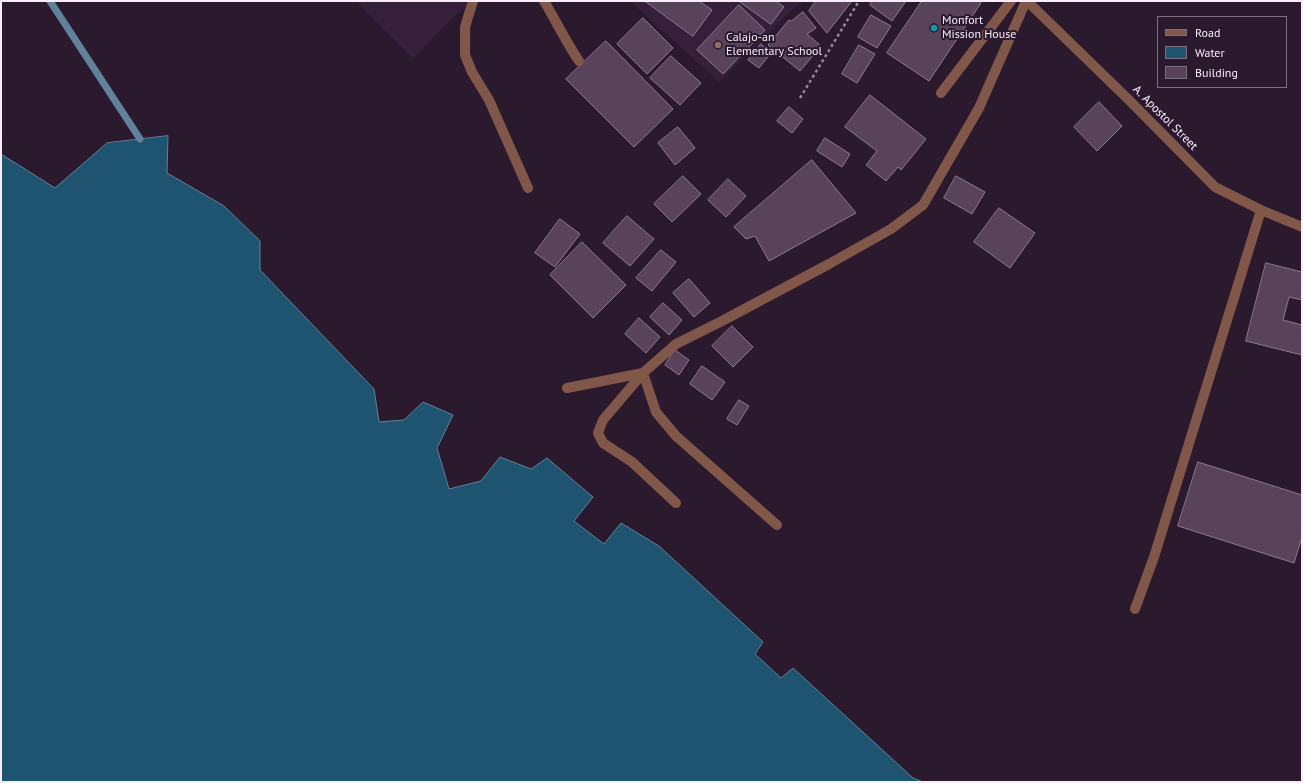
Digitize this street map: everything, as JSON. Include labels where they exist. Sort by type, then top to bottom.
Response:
[{"type":"street","points":[[473,1],[471,3],[465,27],[465,55],[472,72],[489,100],[528,188]]},
{"type":"street","points":[[544,1],[557,21],[571,50],[579,61]]},
{"type":"street","points":[[941,93],[1011,1]]},
{"type":"street","points":[[676,504],[632,462],[603,443],[598,433],[603,420],[643,373],[676,344],[836,260],[891,229],[923,205],[979,108],[1026,1]]},
{"type":"street","name":"A. Apostol Street","points":[[1026,1],[1129,100],[1215,187],[1261,210],[1302,227]]},
{"type":"street","points":[[1135,609],[1156,550],[1261,210]]},
{"type":"street","points":[[567,388],[643,373]]},
{"type":"street","points":[[643,373],[656,412],[676,436],[777,525]]},
{"type":"path","points":[[800,98],[860,1]]},
{"type":"shaded area","points":[[356,1],[468,1],[413,59]]},
{"type":"shaded area","name":"Calajo-an Elementary School","points":[[630,1],[806,1],[795,7],[719,82]]},
{"type":"water","points":[[168,136],[167,173],[224,206],[260,241],[260,270],[374,389],[379,422],[404,420],[423,402],[453,415],[437,448],[449,489],[481,481],[500,457],[531,469],[547,458],[593,497],[574,521],[604,544],[621,523],[659,546],[763,642],[755,654],[781,678],[793,668],[913,778],[923,782],[1,782],[1,154],[55,188],[107,143]]},
{"type":"building","points":[[645,1],[699,1],[712,10],[693,36]]},
{"type":"building","points":[[739,1],[776,1],[784,7],[771,24]]},
{"type":"building","points":[[816,1],[852,1],[827,33],[809,11]]},
{"type":"building","points":[[872,1],[906,1],[892,21],[870,5]]},
{"type":"building","name":"Monfort Mission House","points":[[922,1],[979,1],[981,3],[929,81],[887,53]]},
{"type":"building","points":[[739,5],[765,30],[723,74],[697,50]]},
{"type":"building","points":[[803,12],[816,28],[807,34],[821,46],[800,71],[768,45],[789,20],[791,21]]},
{"type":"building","points":[[871,15],[891,26],[877,48],[858,37]]},
{"type":"building","points":[[643,18],[673,48],[647,74],[617,44]]},
{"type":"building","points":[[606,41],[673,109],[634,147],[566,79]]},
{"type":"building","points":[[761,44],[771,53],[759,68],[748,60]]},
{"type":"building","points":[[859,45],[875,54],[857,83],[842,74]]},
{"type":"building","points":[[671,56],[701,83],[680,105],[650,78]]},
{"type":"building","points":[[870,95],[926,139],[901,170],[898,167],[886,181],[866,165],[877,151],[845,127]]},
{"type":"building","points":[[1099,102],[1122,126],[1097,151],[1074,127]]},
{"type":"building","points":[[789,107],[803,119],[792,133],[777,121]]},
{"type":"building","points":[[678,127],[695,148],[675,165],[658,143]]},
{"type":"building","points":[[825,138],[850,154],[842,167],[817,151]]},
{"type":"building","points":[[812,160],[856,213],[769,261],[755,236],[746,239],[734,227]]},
{"type":"building","points":[[683,176],[701,194],[672,222],[654,204]]},
{"type":"building","points":[[956,176],[985,192],[972,214],[944,198]]},
{"type":"building","points":[[728,179],[746,196],[726,217],[708,200]]},
{"type":"building","points":[[999,208],[1035,233],[1010,268],[974,242]]},
{"type":"building","points":[[627,216],[654,239],[630,266],[603,243]]},
{"type":"building","points":[[560,219],[580,234],[555,267],[535,253]]},
{"type":"building","points":[[582,242],[626,285],[593,318],[550,275]]},
{"type":"building","points":[[661,250],[676,262],[652,291],[636,278]]},
{"type":"building","points":[[1266,263],[1302,272],[1302,300],[1289,297],[1283,320],[1302,325],[1302,355],[1246,341]]},
{"type":"building","points":[[689,279],[710,303],[694,317],[673,293]]},
{"type":"building","points":[[663,303],[682,320],[669,335],[650,317]]},
{"type":"building","points":[[639,318],[660,337],[646,353],[625,334]]},
{"type":"building","points":[[732,326],[753,347],[733,367],[712,346]]},
{"type":"building","points":[[675,350],[689,360],[679,375],[665,365]]},
{"type":"building","points":[[702,366],[725,382],[712,400],[690,384]]},
{"type":"building","points":[[739,400],[749,406],[737,425],[727,419]]},
{"type":"building","points":[[1198,462],[1302,495],[1302,537],[1294,563],[1178,526]]},
{"type":"waterway","points":[[50,1],[140,139]]},
{"type":"place","name":"Monfort Mission House","points":[[934,28]]},
{"type":"place","name":"Calajo-an Elementary School","points":[[718,45]]}]
